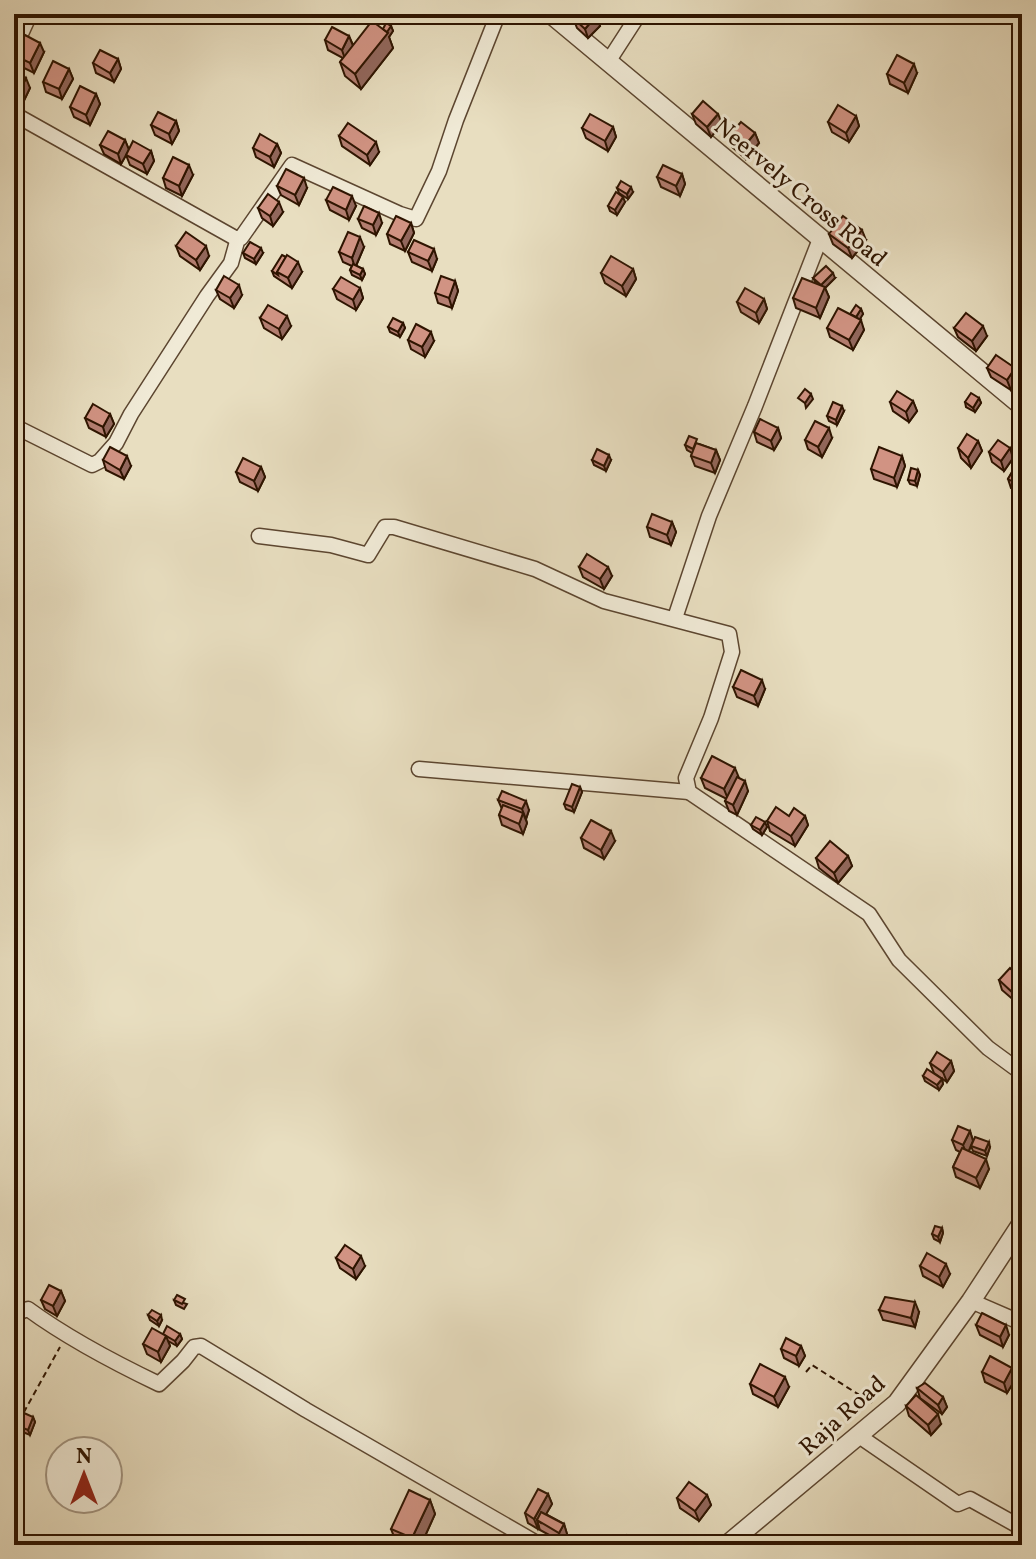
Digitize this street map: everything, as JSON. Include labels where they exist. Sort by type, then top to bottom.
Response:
[{"type":"street","points":[[14,49],[30,14]]},
{"type":"street","points":[[14,114],[235,238],[241,238],[292,165],[416,219],[439,171],[498,14]]},
{"type":"street","name":"Neervely Cross Road","points":[[551,14],[1022,406]]},
{"type":"street","points":[[608,62],[639,14]]},
{"type":"street","points":[[14,426],[92,465],[100,461],[116,443],[131,414],[231,263],[238,238]]},
{"type":"street","points":[[675,618],[709,516],[820,239]]},
{"type":"street","points":[[259,536],[331,545],[368,555],[385,527],[394,527],[535,569],[604,601],[729,634],[732,652],[711,718],[686,778],[689,792]]},
{"type":"street","points":[[419,769],[689,792],[869,914],[899,960],[988,1048],[1022,1073]]},
{"type":"street","name":"Raja Road","points":[[727,1545],[897,1403],[1020,1231]]},
{"type":"street","points":[[971,1301],[1022,1323]]},
{"type":"street","points":[[14,1314],[28,1309],[66,1336],[159,1384],[194,1347],[201,1346],[540,1545]]},
{"type":"street","points":[[859,1436],[958,1504],[970,1499],[1022,1528]]},
{"type":"path","points":[[14,1430],[66,1336]]},
{"type":"path","points":[[806,1372],[812,1365],[886,1413]]},
{"type":"building","points":[[577,14],[596,16],[585,29],[573,18]]},
{"type":"building","points":[[372,21],[388,33],[355,74],[340,62]]},
{"type":"building","points":[[332,27],[349,36],[342,50],[325,40]]},
{"type":"building","points":[[25,35],[40,43],[30,63],[14,55]]},
{"type":"building","points":[[100,50],[118,59],[110,73],[93,63]]},
{"type":"building","points":[[897,55],[914,64],[904,83],[887,74]]},
{"type":"building","points":[[53,61],[69,69],[59,89],[43,82]]},
{"type":"building","points":[[14,72],[26,78],[16,99],[14,98]]},
{"type":"building","points":[[80,86],[96,94],[86,115],[70,107]]},
{"type":"building","points":[[703,101],[718,114],[707,127],[692,114]]},
{"type":"building","points":[[838,105],[856,116],[846,133],[828,122]]},
{"type":"building","points":[[158,112],[176,121],[169,134],[151,125]]},
{"type":"building","points":[[590,114],[613,127],[605,141],[582,128]]},
{"type":"building","points":[[741,122],[755,133],[742,149],[728,137]]},
{"type":"building","points":[[348,123],[376,142],[367,155],[339,136]]},
{"type":"building","points":[[108,131],[125,140],[118,154],[100,145]]},
{"type":"building","points":[[260,134],[277,144],[270,157],[253,148]]},
{"type":"building","points":[[133,141],[151,151],[143,164],[126,155]]},
{"type":"building","points":[[173,157],[189,165],[179,186],[163,178]]},
{"type":"building","points":[[663,165],[682,174],[676,186],[657,177]]},
{"type":"building","points":[[286,169],[304,178],[295,195],[277,186]]},
{"type":"building","points":[[621,181],[631,187],[627,194],[617,188]]},
{"type":"building","points":[[333,187],[352,196],[346,210],[326,200]]},
{"type":"building","points":[[616,192],[623,197],[615,210],[608,206]]},
{"type":"building","points":[[268,194],[279,202],[270,216],[258,208]]},
{"type":"building","points":[[364,206],[379,213],[373,225],[358,219]]},
{"type":"building","points":[[396,216],[411,223],[401,241],[387,234]]},
{"type":"building","points":[[843,216],[862,230],[848,248],[829,234]]},
{"type":"building","points":[[186,232],[206,246],[196,260],[176,246]]},
{"type":"building","points":[[348,232],[360,237],[352,258],[339,252]]},
{"type":"building","points":[[414,240],[434,249],[428,261],[408,252]]},
{"type":"building","points":[[250,242],[261,248],[254,259],[243,253]]},
{"type":"building","points":[[282,255],[286,257],[278,275],[272,271]]},
{"type":"building","points":[[287,255],[298,262],[288,278],[277,272]]},
{"type":"building","points":[[611,256],[633,269],[622,286],[601,273]]},
{"type":"building","points":[[353,264],[363,269],[360,275],[350,270]]},
{"type":"building","points":[[826,266],[833,273],[821,285],[813,278]]},
{"type":"building","points":[[224,276],[239,285],[230,298],[216,290]]},
{"type":"building","points":[[441,276],[455,281],[449,298],[435,293]]},
{"type":"building","points":[[341,277],[360,288],[353,300],[333,289]]},
{"type":"building","points":[[802,278],[825,287],[816,308],[793,298]]},
{"type":"building","points":[[745,288],[764,299],[756,313],[737,302]]},
{"type":"building","points":[[268,305],[287,316],[279,329],[260,318]]},
{"type":"building","points":[[856,305],[861,309],[856,317],[850,314]]},
{"type":"building","points":[[838,308],[861,320],[849,340],[827,328]]},
{"type":"building","points":[[966,313],[983,326],[972,341],[954,328]]},
{"type":"building","points":[[393,318],[403,323],[398,332],[388,327]]},
{"type":"building","points":[[416,324],[431,332],[422,347],[408,340]]},
{"type":"building","points":[[996,355],[1015,368],[1007,380],[987,368]]},
{"type":"building","points":[[805,389],[811,394],[805,403],[798,398]]},
{"type":"building","points":[[897,391],[913,401],[906,412],[890,402]]},
{"type":"building","points":[[971,393],[979,398],[973,408],[965,402]]},
{"type":"building","points":[[833,402],[842,406],[836,420],[827,416]]},
{"type":"building","points":[[93,404],[110,414],[103,427],[85,418]]},
{"type":"building","points":[[760,419],[778,428],[771,441],[754,432]]},
{"type":"building","points":[[815,421],[829,428],[818,447],[805,440]]},
{"type":"building","points":[[967,434],[978,441],[968,458],[958,448]]},
{"type":"building","points":[[689,436],[697,439],[693,449],[685,445]]},
{"type":"building","points":[[998,440],[1010,448],[1001,461],[989,452]]},
{"type":"building","points":[[696,443],[716,450],[711,463],[691,456]]},
{"type":"building","points":[[110,447],[127,456],[120,470],[103,460]]},
{"type":"building","points":[[879,447],[902,456],[894,478],[871,469]]},
{"type":"building","points":[[597,449],[609,455],[604,466],[592,460]]},
{"type":"building","points":[[1022,457],[1022,487],[1008,479]]},
{"type":"building","points":[[243,458],[261,467],[254,481],[236,472]]},
{"type":"building","points":[[911,468],[918,470],[915,481],[908,480]]},
{"type":"building","points":[[652,514],[672,522],[667,535],[647,527]]},
{"type":"building","points":[[587,554],[608,567],[600,579],[579,567]]},
{"type":"building","points":[[741,670],[762,680],[754,696],[733,687]]},
{"type":"building","points":[[712,756],[735,768],[724,789],[701,778]]},
{"type":"building","points":[[737,777],[745,781],[733,805],[725,801]]},
{"type":"building","points":[[572,784],[580,787],[572,807],[564,804]]},
{"type":"building","points":[[502,791],[526,801],[522,809],[498,800]]},
{"type":"building","points":[[503,805],[523,813],[519,824],[499,815]]},
{"type":"building","points":[[776,807],[789,816],[794,808],[805,816],[791,836],[767,821]]},
{"type":"building","points":[[756,817],[765,822],[760,830],[751,825]]},
{"type":"building","points":[[591,820],[611,831],[601,850],[581,838]]},
{"type":"building","points":[[830,841],[848,856],[834,873],[816,858]]},
{"type":"building","points":[[1010,968],[1022,980],[1013,993],[999,980]]},
{"type":"building","points":[[937,1052],[951,1061],[943,1072],[930,1063]]},
{"type":"building","points":[[927,1069],[942,1079],[937,1085],[923,1076]]},
{"type":"building","points":[[958,1126],[970,1131],[963,1145],[952,1140]]},
{"type":"building","points":[[975,1137],[989,1142],[985,1151],[971,1146]]},
{"type":"building","points":[[962,1148],[986,1159],[976,1178],[953,1167]]},
{"type":"building","points":[[935,1226],[942,1228],[938,1237],[932,1234]]},
{"type":"building","points":[[345,1245],[361,1256],[353,1269],[336,1258]]},
{"type":"building","points":[[927,1253],[946,1264],[939,1277],[920,1266]]},
{"type":"building","points":[[49,1285],[61,1291],[53,1306],[41,1300]]},
{"type":"building","points":[[177,1295],[185,1299],[182,1304],[174,1300]]},
{"type":"building","points":[[885,1297],[915,1302],[911,1318],[879,1310]]},
{"type":"building","points":[[152,1310],[161,1315],[157,1321],[148,1315]]},
{"type":"building","points":[[982,1313],[1006,1325],[1000,1337],[976,1325]]},
{"type":"building","points":[[167,1326],[180,1334],[175,1341],[163,1334]]},
{"type":"building","points":[[152,1328],[166,1336],[158,1352],[143,1344]]},
{"type":"building","points":[[786,1338],[801,1346],[796,1356],[781,1349]]},
{"type":"building","points":[[990,1356],[1012,1368],[1004,1383],[982,1372]]},
{"type":"building","points":[[760,1364],[785,1377],[774,1397],[750,1384]]},
{"type":"building","points":[[925,1383],[943,1397],[938,1405],[917,1388]]},
{"type":"building","points":[[916,1395],[938,1414],[928,1425],[906,1406]]},
{"type":"building","points":[[24,1413],[33,1417],[28,1430],[18,1426]]},
{"type":"building","points":[[689,1482],[707,1495],[695,1511],[677,1498]]},
{"type":"building","points":[[538,1489],[548,1494],[534,1519],[525,1513]]},
{"type":"building","points":[[409,1490],[430,1500],[412,1538],[391,1529]]},
{"type":"building","points":[[541,1512],[564,1524],[559,1533],[537,1520]]},
{"type":"building","points":[[627,1535],[641,1545],[619,1545]]}]
